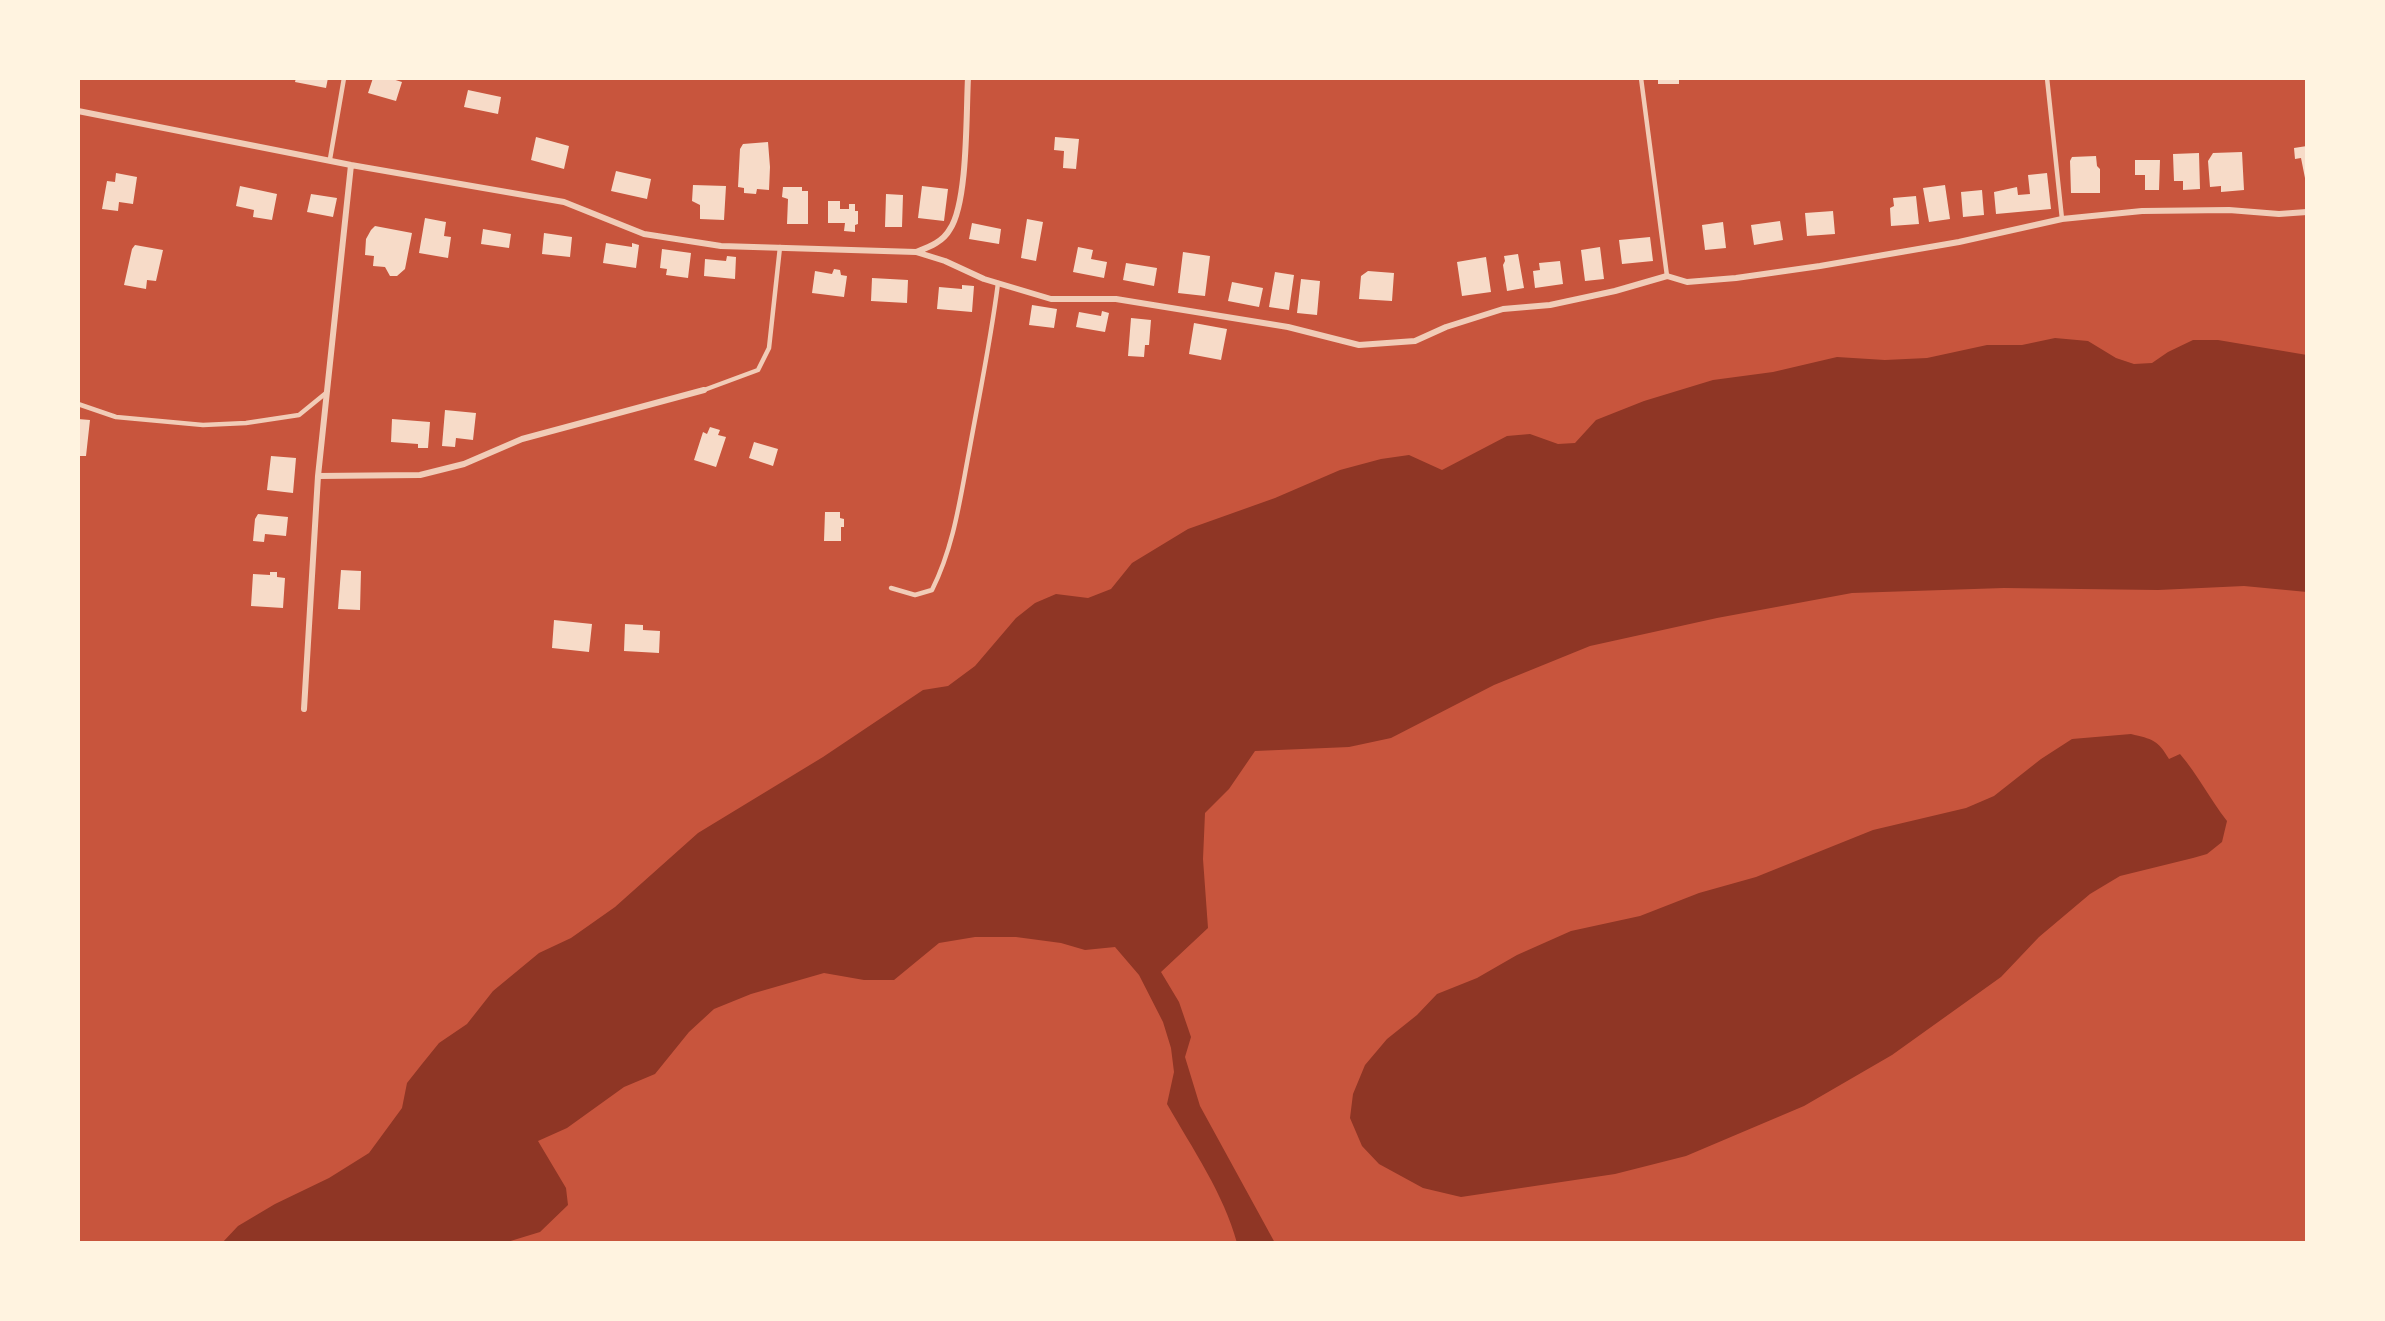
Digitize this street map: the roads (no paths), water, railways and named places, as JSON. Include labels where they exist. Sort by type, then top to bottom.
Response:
[{"type":"street","points":[[916,252],[933,246],[950,231],[957,215],[962,189],[968,78]]},
{"type":"street","points":[[78,111],[330,159],[351,165],[564,202],[644,234],[722,246],[916,252],[945,261],[998,283],[1052,299],[1116,299],[1288,327],[1359,345],[1415,341],[1446,327],[1503,309],[1550,305],[1615,291],[1667,276],[1686,282],[1736,278],[1820,266],[1959,242],[2062,219],[2142,211],[2229,210],[2279,214],[2307,212]]},
{"type":"street","points":[[304,709],[318,476],[351,165]]},
{"type":"street","points":[[318,476],[420,475],[464,464],[522,439],[704,390]]},
{"type":"lane","points":[[330,159],[344,78]]},
{"type":"lane","points":[[1641,78],[1667,276]]},
{"type":"lane","points":[[2047,78],[2062,219]]},
{"type":"lane","points":[[704,390],[758,370],[770,348],[780,247]]},
{"type":"lane","points":[[891,588],[915,595],[932,590],[943,567],[954,532],[991,336],[998,283]]},
{"type":"lane","points":[[78,404],[116,417],[203,425],[246,423],[299,415],[326,393]]}]
